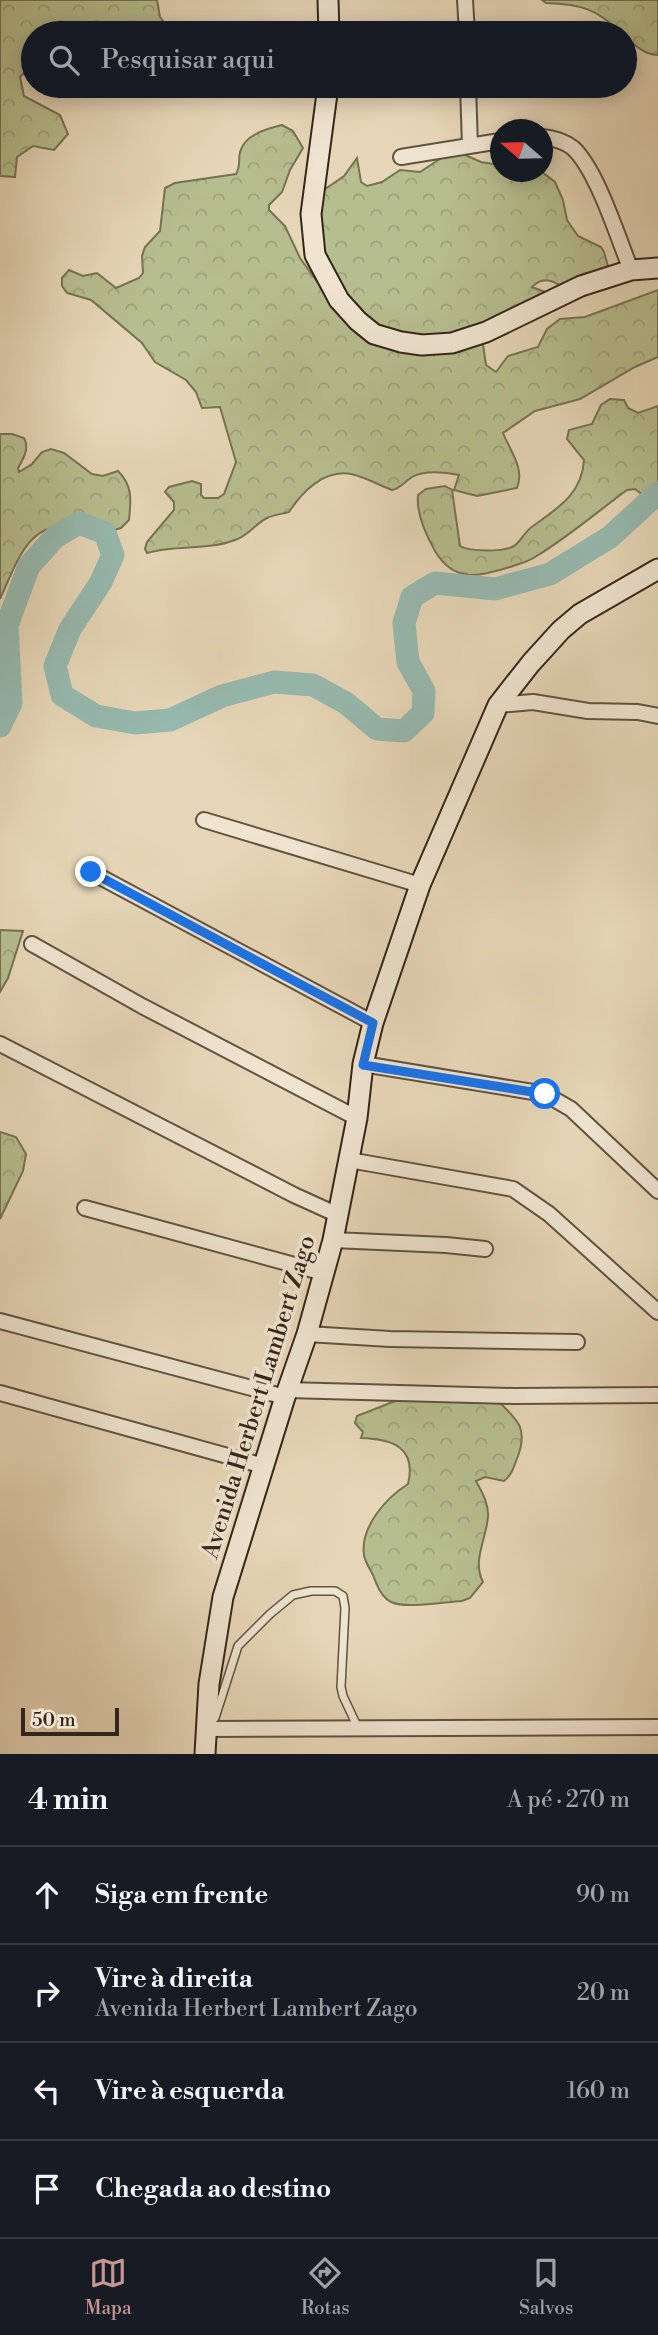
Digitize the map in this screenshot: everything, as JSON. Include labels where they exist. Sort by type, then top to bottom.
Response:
[{"type":"street","points":[[328,0],[329,21]]},
{"type":"street","points":[[465,0],[466,21]]},
{"type":"street","points":[[326,98],[311,214],[315,255],[324,277],[339,300],[374,334],[422,345],[452,343],[486,332],[581,286],[631,270],[658,268]]},
{"type":"street","points":[[468,98],[470,146]]},
{"type":"street","points":[[553,139],[560,140],[575,150],[601,193],[631,270]]},
{"type":"street","points":[[401,156],[490,143]]},
{"type":"street","name":"Avenida Herbert Lambert Zago","points":[[205,1754],[214,1644],[223,1597],[324,1273],[349,1160],[363,1065],[373,1023],[420,885],[498,705],[561,630],[580,614],[658,569]]},
{"type":"street","points":[[498,705],[533,702],[588,711],[638,712],[658,716]]},
{"type":"street","points":[[204,820],[420,885]]},
{"type":"street","points":[[91,872],[373,1023]]},
{"type":"street","points":[[32,944],[142,1006],[357,1118]]},
{"type":"street","points":[[0,1044],[294,1195],[338,1214]]},
{"type":"street","points":[[363,1065],[545,1094],[571,1109],[658,1191]]},
{"type":"street","points":[[349,1160],[513,1189],[548,1214],[658,1312]]},
{"type":"street","points":[[85,1208],[324,1273]]},
{"type":"street","points":[[333,1240],[485,1249]]},
{"type":"street","points":[[0,1321],[286,1394],[658,1395]]},
{"type":"street","points":[[307,1334],[390,1339],[577,1342]]},
{"type":"street","points":[[0,1393],[264,1466]]},
{"type":"street","points":[[209,1729],[658,1727]]},
{"type":"lane","points":[[209,1729],[238,1646],[293,1595],[311,1591],[335,1591],[343,1596],[345,1608],[341,1687],[358,1729]]},
{"type":"green space","points":[[0,0],[157,0],[163,21],[21,21],[21,98],[28,98],[60,115],[68,134],[54,150],[33,146],[17,157],[15,177],[0,176]]},
{"type":"green space","points":[[542,0],[658,0],[658,55],[637,46],[637,21],[608,21],[588,9],[546,3]]},
{"type":"green space","points":[[282,125],[293,131],[303,148],[290,170],[282,192],[269,205],[269,210],[285,226],[300,258],[349,326],[368,330],[323,267],[320,198],[324,190],[344,176],[357,158],[361,182],[367,186],[382,182],[400,170],[420,172],[443,157],[463,154],[490,163],[490,182],[555,182],[563,200],[567,220],[578,236],[601,247],[608,266],[601,278],[571,292],[547,280],[532,287],[548,293],[482,338],[486,365],[496,372],[508,356],[538,347],[547,329],[560,319],[585,317],[658,290],[658,357],[580,399],[535,411],[503,433],[518,467],[517,488],[477,496],[454,490],[459,475],[429,472],[412,477],[392,490],[367,479],[341,473],[315,484],[300,497],[289,512],[267,518],[240,538],[214,545],[147,553],[147,542],[174,510],[174,502],[165,492],[169,487],[192,481],[201,484],[201,495],[204,498],[218,498],[224,494],[236,462],[220,407],[202,408],[196,392],[186,380],[155,362],[142,343],[91,300],[67,293],[62,286],[62,278],[69,270],[83,276],[97,273],[116,288],[139,278],[143,273],[142,256],[145,247],[160,231],[165,188],[175,183],[236,174],[243,146],[257,133]]},
{"type":"green space","points":[[610,399],[624,400],[628,408],[638,413],[658,406],[658,489],[643,495],[635,489],[627,490],[559,542],[523,563],[488,573],[468,575],[459,573],[442,561],[422,524],[418,495],[426,489],[445,486],[452,490],[460,546],[487,550],[514,546],[530,528],[560,506],[574,491],[584,460],[567,439],[569,430],[592,424],[601,405]]},
{"type":"green space","points":[[0,434],[12,434],[24,438],[26,442],[19,472],[32,464],[42,452],[51,449],[64,453],[92,474],[103,476],[118,471],[129,488],[130,500],[129,520],[121,528],[110,531],[51,528],[41,532],[25,547],[0,599]]},
{"type":"green space","points":[[0,930],[23,931],[8,978],[0,992]]},
{"type":"green space","points":[[0,1132],[16,1137],[26,1154],[23,1171],[0,1219]]},
{"type":"green space","points":[[408,1396],[495,1398],[514,1417],[521,1430],[521,1446],[507,1479],[504,1481],[485,1477],[476,1481],[485,1498],[488,1512],[479,1558],[483,1582],[470,1598],[462,1601],[415,1605],[391,1602],[380,1590],[365,1558],[364,1544],[370,1524],[383,1505],[408,1484],[410,1471],[409,1461],[400,1448],[383,1440],[361,1438],[363,1432],[355,1423],[357,1416]]},
{"type":"waterway","points":[[0,726],[11,703],[7,625],[29,566],[55,537],[79,523],[105,533],[113,555],[101,582],[70,629],[55,666],[62,695],[96,716],[135,723],[170,720],[222,696],[274,682],[313,685],[346,703],[377,729],[404,731],[423,713],[424,691],[408,662],[404,623],[412,597],[435,583],[495,589],[550,574],[610,537],[658,493]]},
{"type":"route","points":[[91,872],[373,1023],[363,1065],[545,1094]]}]
